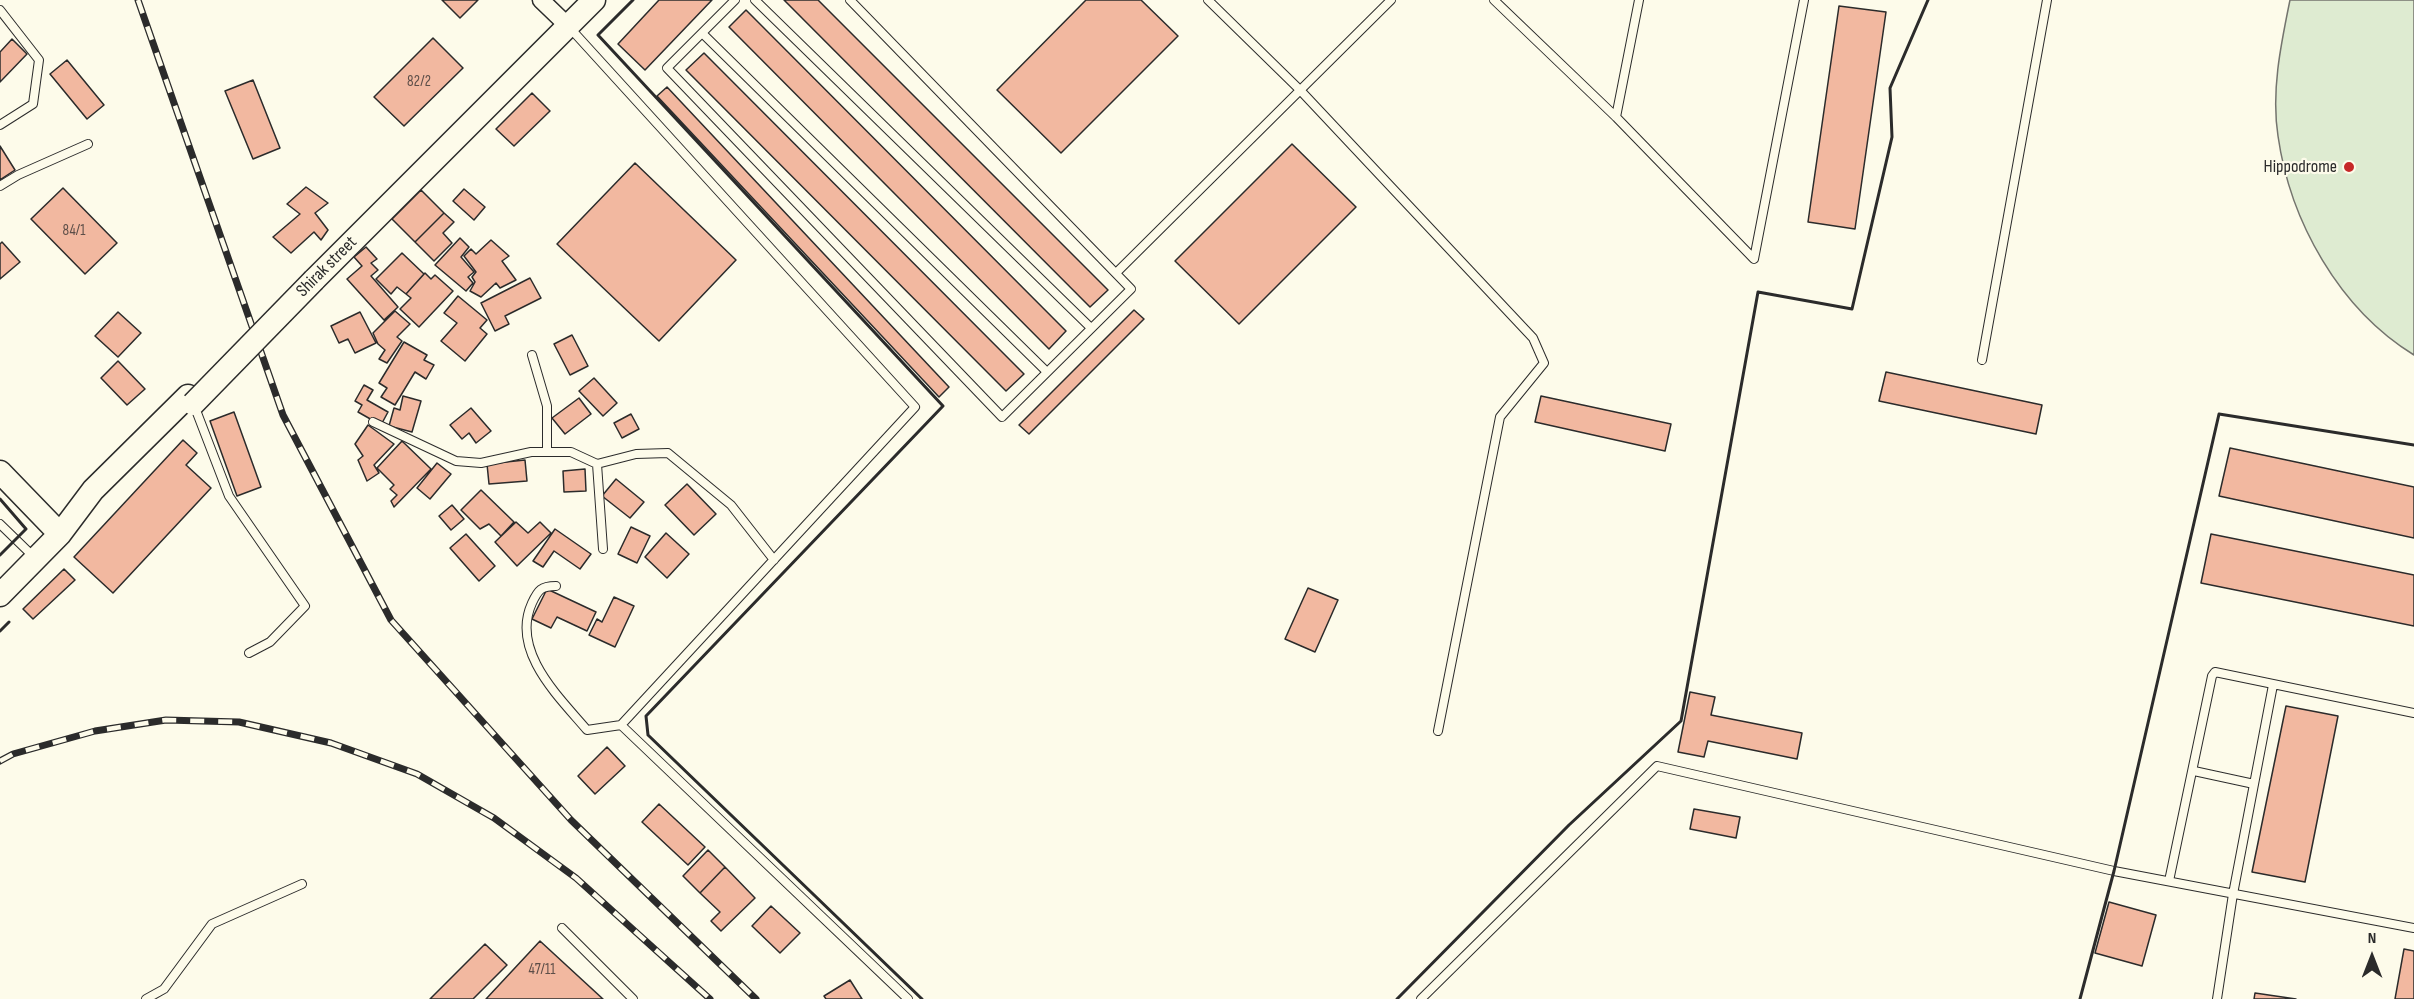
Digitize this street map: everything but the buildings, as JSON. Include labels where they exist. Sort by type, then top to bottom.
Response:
[{"type":"main road","name":"Shirak street","points":[[565,23],[583,0]]},
{"type":"main road","name":"Shirak street","points":[[0,595],[60,534],[102,498],[164,427],[565,23],[594,0]]},
{"type":"main road","points":[[0,472],[60,534]]},
{"type":"street","points":[[541,0],[565,23]]},
{"type":"lane","points":[[735,0],[667,68],[1002,417],[1131,289],[850,0]]},
{"type":"lane","points":[[755,0],[1091,328]]},
{"type":"lane","points":[[1208,0],[1300,90],[1533,338],[1544,363],[1500,417],[1438,731]]},
{"type":"lane","points":[[1116,273],[1391,0]]},
{"type":"lane","points":[[1494,0],[1616,117],[1754,259],[1804,0]]},
{"type":"lane","points":[[1616,117],[1639,0]]},
{"type":"lane","points":[[1982,360],[2047,0]]},
{"type":"lane","points":[[0,10],[39,60],[33,104],[0,125]]},
{"type":"lane","points":[[556,586],[546,586],[538,590],[530,607],[526,639],[544,679],[587,730],[621,725],[915,406],[565,23]]},
{"type":"lane","points":[[702,33],[1047,372]]},
{"type":"lane","points":[[0,186],[18,175],[88,144]]},
{"type":"lane","points":[[532,355],[547,406],[547,452]]},
{"type":"lane","points":[[191,400],[229,496],[305,606],[270,642],[249,653]]},
{"type":"lane","points":[[374,422],[456,461],[480,463],[531,452],[571,452],[597,464],[636,454],[669,453],[731,505],[774,560]]},
{"type":"lane","points":[[597,464],[603,549]]},
{"type":"lane","points":[[0,524],[36,559]]},
{"type":"lane","points":[[2169,881],[2194,771],[2212,676],[2215,672],[2414,713]]},
{"type":"lane","points":[[2217,999],[2233,894],[2273,685]]},
{"type":"lane","points":[[621,725],[908,999]]},
{"type":"lane","points":[[1421,999],[1657,766],[2103,868],[2414,928]]},
{"type":"lane","points":[[2194,771],[2254,784]]},
{"type":"lane","points":[[146,999],[164,989],[212,924],[302,884]]},
{"type":"lane","points":[[562,928],[633,999]]},
{"type":"green space","name":"Hippodrome","points":[[2290,0],[2414,0],[2414,355],[2387,336],[2341,288],[2322,260],[2294,200],[2284,168],[2276,119],[2276,85],[2280,51]]},
{"type":"railway","points":[[138,0],[283,415],[391,620],[571,820],[756,999]]},
{"type":"railway","points":[[0,761],[13,754],[95,731],[166,720],[239,722],[331,743],[417,774],[494,818],[576,878],[710,999]]},
{"type":"wall","points":[[633,0],[598,35],[943,406],[646,716],[648,735],[922,999]]},
{"type":"wall","points":[[1397,999],[1569,825],[1681,721],[1758,292],[1852,309],[1892,137],[1890,88],[1928,0]]},
{"type":"wall","points":[[2080,999],[2114,871],[2219,414],[2414,445]]},
{"type":"wall","points":[[0,499],[26,529],[0,555]]},
{"type":"wall","points":[[0,631],[9,622]]},
{"type":"place","name":"Hippodrome","points":[[2349,167]]}]
